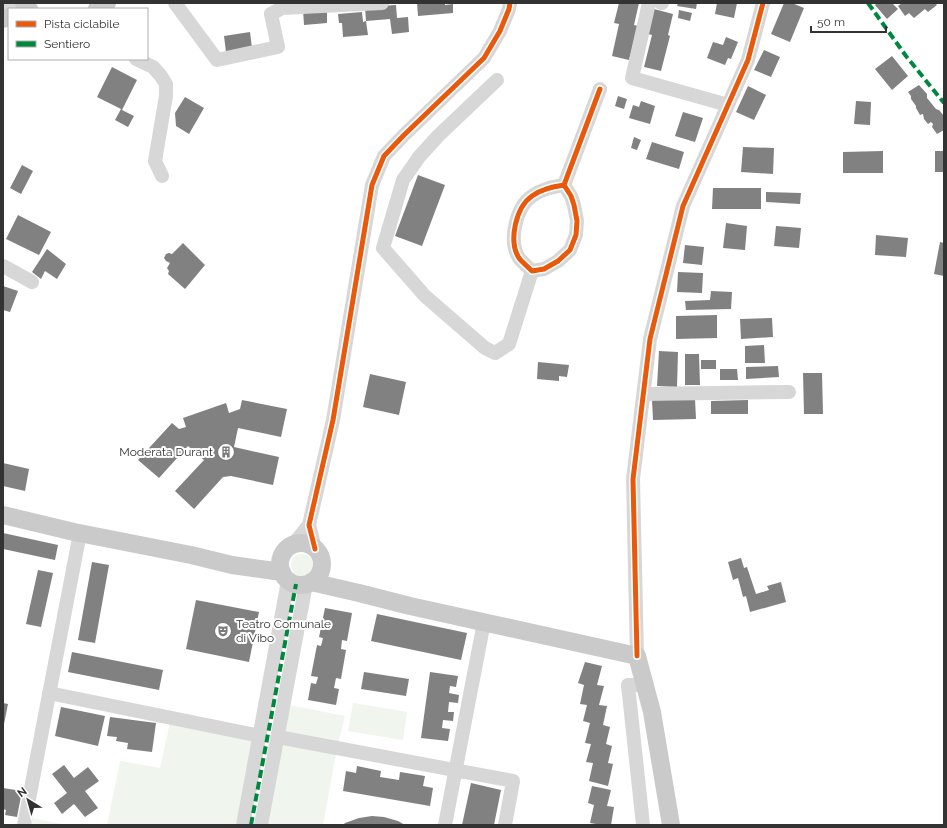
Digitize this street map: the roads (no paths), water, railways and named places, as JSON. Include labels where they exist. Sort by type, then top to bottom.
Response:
[{"type":"main road","points":[[3,515],[80,533],[191,555],[297,581],[360,593],[410,606],[637,656],[652,712],[671,825]]},
{"type":"main road","points":[[232,565],[265,563],[298,544],[310,545],[336,580],[360,593]]},
{"type":"main road","points":[[288,549],[281,559],[281,568],[297,581],[316,578],[320,573],[322,566],[318,554]]},
{"type":"street","points":[[175,3],[217,60],[278,47],[271,14],[282,8],[382,3]]},
{"type":"street","points":[[288,549],[309,525],[333,420],[372,185],[384,156],[484,58],[500,31],[510,3]]},
{"type":"street","points":[[649,3],[632,78],[728,104]]},
{"type":"street","points":[[637,656],[633,479],[650,339],[683,206],[748,60],[763,3]]},
{"type":"street","points":[[138,60],[153,68],[166,84],[166,96],[155,161],[162,176]]},
{"type":"street","points":[[383,248],[403,180],[419,157],[438,136],[497,80]]},
{"type":"street","points":[[564,185],[600,89]]},
{"type":"street","points":[[532,271],[519,258],[515,247],[515,224],[520,209],[531,196],[549,187],[564,185]]},
{"type":"street","points":[[532,271],[544,269],[558,261],[570,250],[576,235],[577,221],[574,205],[571,196],[564,185]]},
{"type":"street","points":[[364,236],[383,248],[425,296],[485,348],[495,353],[509,344],[532,271]]},
{"type":"street","points":[[3,266],[32,282]]},
{"type":"street","points":[[644,394],[788,392]]},
{"type":"street","points":[[309,525],[318,554]]},
{"type":"street","points":[[24,825],[80,533]]},
{"type":"street","points":[[243,825],[260,736],[297,581]]},
{"type":"street","points":[[261,825],[278,737],[297,581]]},
{"type":"street","points":[[251,825],[297,581]]},
{"type":"street","points":[[445,825],[484,622]]},
{"type":"street","points":[[643,825],[628,684],[645,685]]},
{"type":"street","points":[[49,693],[260,736]]},
{"type":"street","points":[[278,737],[512,781],[505,825]]},
{"type":"place","name":"Moderata Durant","points":[[226,452]]},
{"type":"place","name":"Teatro Comunale di Vibo","points":[[223,631]]}]
